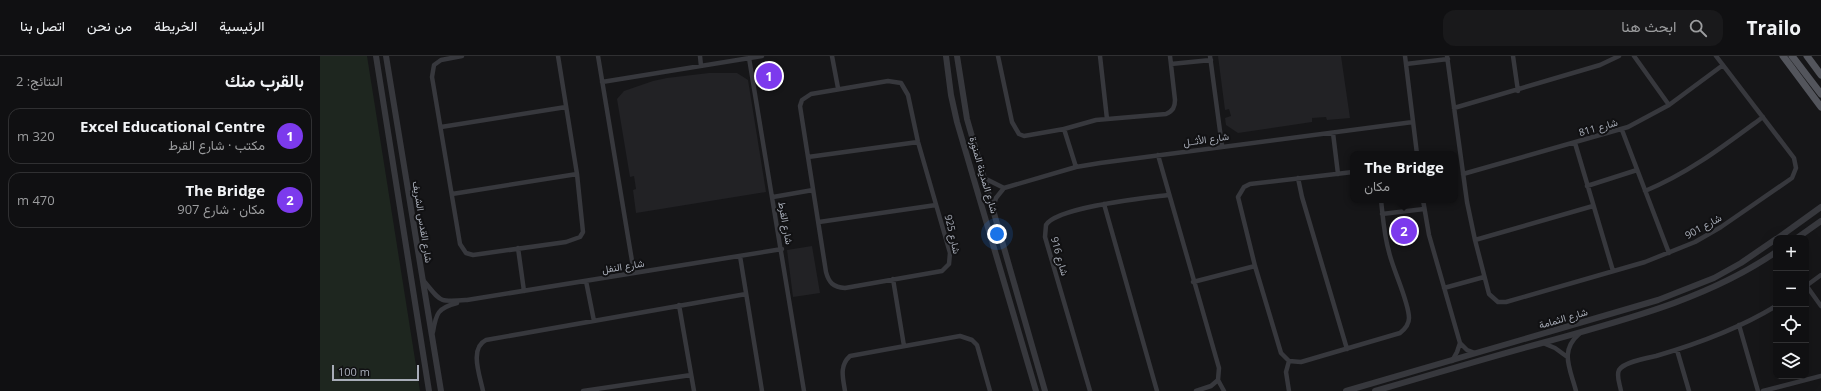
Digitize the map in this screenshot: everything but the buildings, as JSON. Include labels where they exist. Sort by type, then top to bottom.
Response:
[{"type":"main road","points":[[1783,56],[1821,107]]},
{"type":"main road","points":[[1792,56],[1821,94]]},
{"type":"main road","points":[[1807,56],[1821,75]]},
{"type":"street","name":"شارع القدس الشريف","points":[[376,56],[429,391]]},
{"type":"street","name":"شارع القدس الشريف","points":[[386,56],[441,391]]},
{"type":"street","points":[[462,56],[442,60],[434,65],[432,71],[460,244],[466,253],[473,255],[566,242],[580,237],[583,225],[577,174],[558,56]]},
{"type":"street","points":[[598,56],[634,273]]},
{"type":"street","points":[[700,56],[701,66]]},
{"type":"street","points":[[602,82],[762,56]]},
{"type":"street","points":[[832,56],[838,88]]},
{"type":"street","name":"شارع المدينة المنورة","points":[[946,56],[951,95],[958,122],[1036,391]]},
{"type":"street","name":"شارع المدينة المنورة","points":[[957,56],[967,119],[1045,391]]},
{"type":"street","points":[[998,56],[1012,122],[1018,134],[1024,136],[1064,129],[1107,118],[1166,114],[1170,112],[1175,105],[1170,56]]},
{"type":"street","points":[[1100,56],[1107,118]]},
{"type":"street","points":[[1405,56],[1417,151]]},
{"type":"street","points":[[1514,56],[1518,91]]},
{"type":"street","points":[[1454,108],[1518,91],[1600,65],[1619,56]]},
{"type":"street","points":[[1634,56],[1669,105]]},
{"type":"street","name":"شارع 901","points":[[1406,64],[1448,57],[1463,174],[1475,240],[1484,277],[1490,294],[1498,302],[1506,302],[1613,271],[1669,253],[1695,242],[1721,227],[1792,178],[1795,173],[1796,163],[1794,158],[1716,56]]},
{"type":"street","name":"شارع القرط","points":[[749,58],[782,249],[804,391]]},
{"type":"street","points":[[1171,64],[1210,58],[1222,146]]},
{"type":"street","name":"شارع 811","points":[[1463,174],[1622,130],[1642,121],[1669,105],[1723,65]]},
{"type":"street","name":"شارع 925","points":[[888,81],[901,83],[908,95],[918,142],[950,253],[949,264],[942,271],[844,288],[832,285],[826,272],[800,113],[802,100],[812,94],[838,88],[888,81]]},
{"type":"street","points":[[441,127],[566,107]]},
{"type":"street","points":[[1646,191],[1670,181],[1697,164],[1763,117]]},
{"type":"street","name":"شارع الأثــل","points":[[1004,188],[1076,167],[1222,146],[1413,122]]},
{"type":"street","points":[[1064,129],[1076,167]]},
{"type":"street","points":[[1622,130],[1669,253]]},
{"type":"street","points":[[1333,133],[1338,174]]},
{"type":"street","points":[[808,157],[918,142]]},
{"type":"street","points":[[1575,143],[1613,271]]},
{"type":"street","points":[[1158,155],[1168,195],[1219,368],[1218,380],[1224,391]]},
{"type":"street","points":[[1587,186],[1638,170]]},
{"type":"street","points":[[1350,172],[1250,184],[1240,191],[1238,197],[1238,203],[1255,266],[1281,353],[1289,361],[1301,362],[1400,333],[1408,324],[1408,310],[1389,252],[1381,203]]},
{"type":"street","points":[[452,194],[577,174]]},
{"type":"street","points":[[984,178],[1004,188],[996,198],[993,209]]},
{"type":"street","points":[[1298,178],[1302,197],[1347,349]]},
{"type":"street","points":[[773,197],[813,190]]},
{"type":"street","name":"شارع 916","points":[[1090,391],[1045,237],[1046,225],[1054,217],[1104,204],[1168,195]]},
{"type":"street","points":[[1423,203],[1429,235],[1460,343],[1467,350],[1476,354]]},
{"type":"street","points":[[819,222],[936,204]]},
{"type":"street","points":[[1104,204],[1157,391]]},
{"type":"street","points":[[1475,240],[1593,206]]},
{"type":"street","name":"شارع الثمامة","points":[[1782,235],[1821,207]]},
{"type":"street","points":[[1382,214],[1424,209]]},
{"type":"street","points":[[1801,235],[1821,221]]},
{"type":"street","name":"شارع الثمامة","points":[[1346,391],[1680,293],[1741,263],[1773,242]]},
{"type":"street","points":[[518,248],[524,291]]},
{"type":"street","name":"شارع النفل","points":[[432,338],[438,313],[448,305],[467,300],[782,249]]},
{"type":"street","name":"شارع الثمامة","points":[[1375,391],[1582,332],[1683,300],[1746,271],[1773,254]]},
{"type":"street","points":[[740,256],[762,391]]},
{"type":"street","points":[[1193,282],[1255,266]]},
{"type":"street","points":[[1809,284],[1821,275]]},
{"type":"street","points":[[1444,288],[1484,277]]},
{"type":"street","name":"شارع النفل","points":[[422,279],[433,294],[438,298],[447,301],[467,300]]},
{"type":"street","points":[[893,279],[904,346]]},
{"type":"street","points":[[586,281],[594,321]]},
{"type":"street","points":[[1809,290],[1821,306]]},
{"type":"street","points":[[483,391],[476,352],[481,342],[486,340],[746,294]]},
{"type":"street","points":[[679,305],[694,391]]},
{"type":"street","points":[[1621,391],[1618,381],[1619,370],[1627,364],[1677,350],[1739,325],[1774,307]]},
{"type":"street","points":[[1739,325],[1758,391]]},
{"type":"street","points":[[1566,356],[1572,342],[1582,332]]},
{"type":"street","points":[[845,391],[842,367],[844,361],[850,356],[960,336],[972,340],[980,352],[990,391]]},
{"type":"street","points":[[1452,361],[1460,343]]},
{"type":"street","points":[[1541,343],[1555,348],[1566,356],[1576,391]]},
{"type":"street","points":[[1677,350],[1689,391]]},
{"type":"street","points":[[1289,361],[1286,372],[1289,391]]},
{"type":"street","points":[[583,391],[691,375]]},
{"type":"street","points":[[1763,391],[1821,376]]},
{"type":"street","points":[[1196,391],[1211,386],[1218,380]]},
{"type":"street","points":[[1358,391],[1366,385]]},
{"type":"shaded area","points":[[320,56],[367,56],[420,391],[320,391]]},
{"type":"shaded area","points":[[1218,56],[1341,56],[1350,118],[1327,120],[1326,117],[1312,118],[1312,122],[1238,133],[1226,125],[1225,118],[1231,116],[1229,109],[1225,110]]},
{"type":"shaded area","points":[[709,73],[737,73],[748,80],[766,192],[636,213],[633,190],[636,189],[634,176],[630,177],[617,99],[624,91],[653,81]]},
{"type":"shaded area","points":[[812,246],[820,293],[793,297],[787,250]]},
{"type":"place","name":"Excel Educational Centre","points":[[769,76]]},
{"type":"place","name":"The Bridge","points":[[1404,231]]}]
